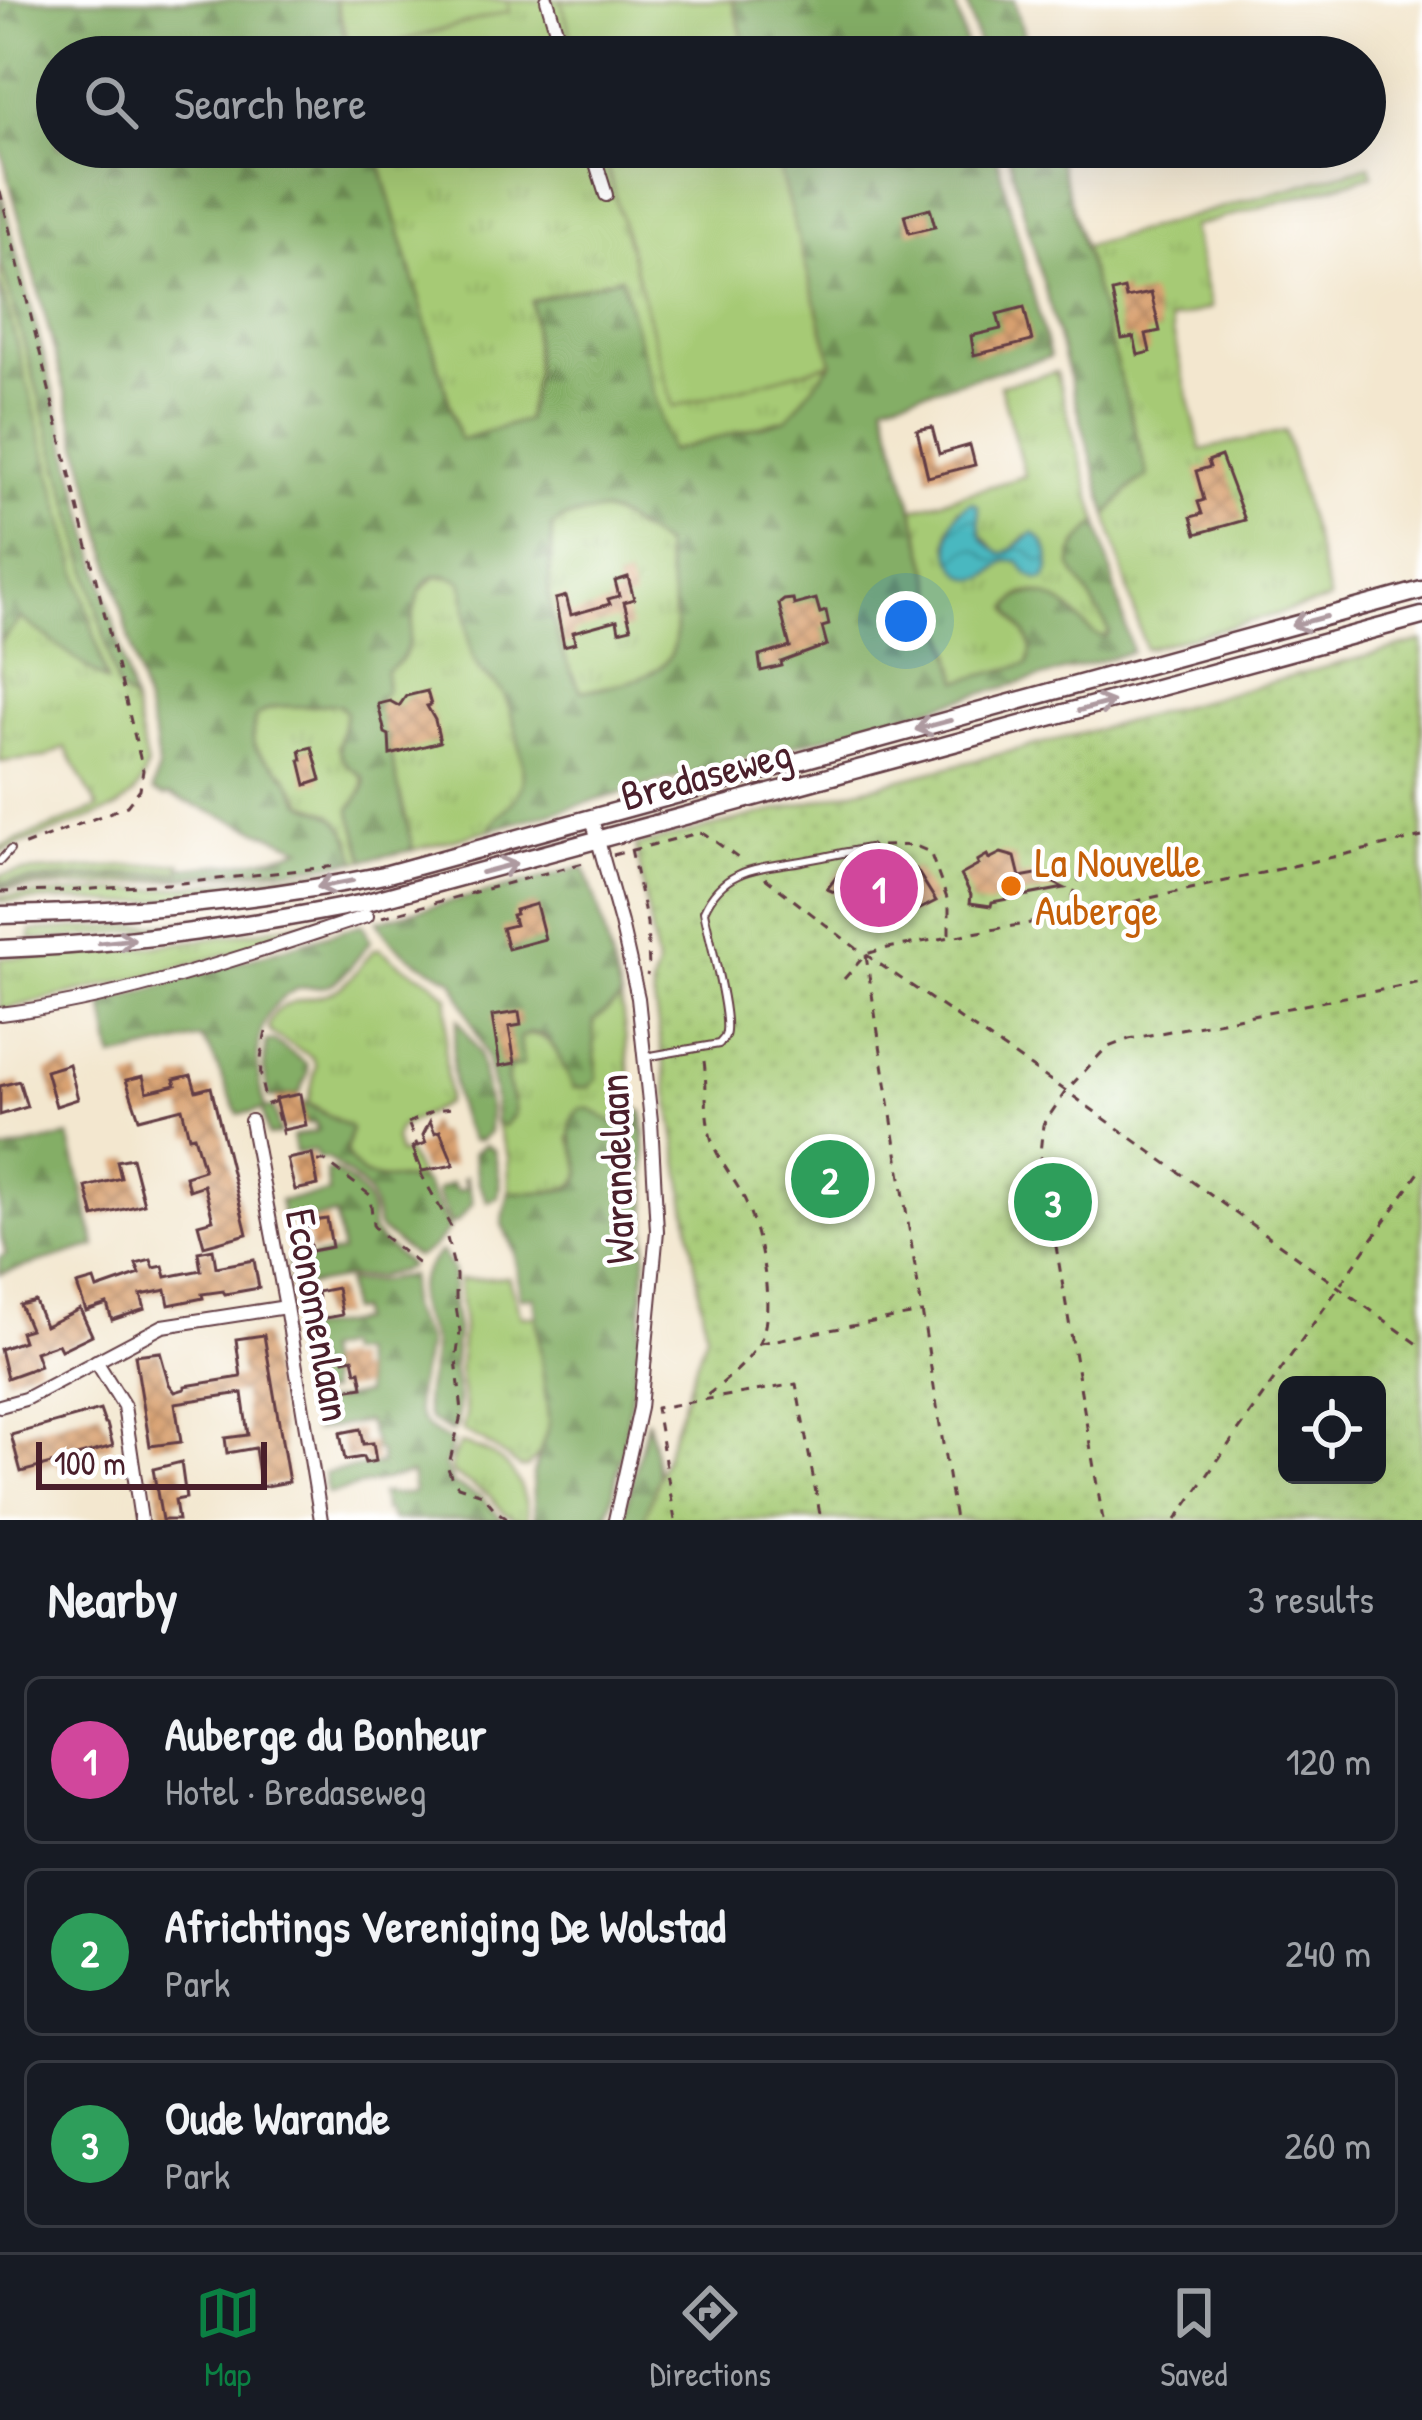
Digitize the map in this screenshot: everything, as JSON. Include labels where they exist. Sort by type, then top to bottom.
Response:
[{"type":"main road","name":"Bredaseweg","points":[[0,916],[191,906],[314,889],[404,869],[1422,590]]},
{"type":"main road","name":"Bredaseweg","points":[[0,949],[143,939],[266,922],[415,891],[1422,616]]},
{"type":"main road","points":[[1188,655],[1195,679]]},
{"type":"main road","points":[[1048,693],[1034,710],[1052,718]]},
{"type":"street","points":[[547,0],[558,36]]},
{"type":"street","points":[[598,168],[606,195]]},
{"type":"street","name":"Warandelaan","points":[[592,819],[638,998],[658,1231],[640,1408],[615,1520]]},
{"type":"street","points":[[0,1014],[111,994],[367,916]]},
{"type":"street","name":"Economenlaan","points":[[251,1121],[321,1520]]},
{"type":"street","points":[[0,1406],[25,1399],[163,1326],[286,1307]]},
{"type":"street","points":[[96,1361],[124,1406],[142,1520]]},
{"type":"lane","points":[[645,1058],[719,1044],[727,1032],[704,911],[723,884],[752,868],[869,848]]},
{"type":"lane","points":[[0,862],[10,850]]},
{"type":"path","points":[[0,191],[143,770],[140,790],[127,806],[10,850]]},
{"type":"path","points":[[638,998],[649,969],[632,850],[705,834],[866,954],[1422,1347]]},
{"type":"path","points":[[844,979],[866,954],[888,948],[1064,916],[1422,837]]},
{"type":"path","points":[[869,848],[894,843],[930,852],[950,904],[949,938]]},
{"type":"path","points":[[367,916],[375,918],[585,862]]},
{"type":"path","points":[[0,892],[181,883],[334,866]]},
{"type":"path","points":[[1064,916],[1081,876]]},
{"type":"path","points":[[866,954],[956,1520]]},
{"type":"path","points":[[1103,1520],[1040,1153],[1043,1125],[1066,1091],[1106,1048],[1129,1039],[1422,982]]},
{"type":"path","points":[[266,1032],[260,1059],[263,1093],[268,1104],[274,1102],[283,1135]]},
{"type":"path","points":[[700,1401],[733,1375],[760,1343],[766,1319],[766,1271],[760,1245],[743,1196],[727,1174],[706,1120],[702,1047]]},
{"type":"path","points":[[453,1108],[435,1110],[408,1124],[417,1145],[410,1148],[454,1232]]},
{"type":"path","points":[[319,1161],[370,1195],[378,1232],[420,1265]]},
{"type":"path","points":[[1176,1520],[1422,1168]]},
{"type":"path","points":[[447,1238],[456,1275],[460,1331],[456,1360],[462,1411],[448,1468],[458,1486],[482,1494],[509,1520]]},
{"type":"path","points":[[760,1343],[923,1313]]},
{"type":"path","points":[[676,1520],[656,1408],[796,1384],[821,1520]]},
{"type":"green space","points":[[0,0],[335,0],[345,36],[36,36],[36,168],[381,168],[460,440],[526,420],[536,371],[532,301],[621,277],[670,451],[787,419],[832,363],[779,168],[1000,168],[1050,357],[884,402],[959,681],[1028,664],[1029,641],[1009,609],[1028,594],[1061,603],[1093,633],[1106,636],[1106,624],[1071,567],[1076,547],[1098,522],[1132,652],[489,830],[522,785],[518,739],[503,693],[473,657],[462,582],[433,577],[419,595],[404,654],[386,671],[386,692],[378,698],[413,850],[365,860],[350,809],[365,780],[340,753],[346,713],[341,706],[283,706],[256,717],[255,747],[287,778],[302,802],[340,823],[357,861],[281,870],[279,866],[0,886],[0,882],[181,871],[302,848],[153,791],[158,768],[155,742],[0,145]],"holes":[[[601,511],[663,545],[674,608],[673,649],[664,664],[646,675],[581,691],[551,612],[551,527],[564,518]]]},
{"type":"green space","points":[[335,0],[733,0],[742,36],[345,36]]},
{"type":"green space","points":[[336,0],[507,0],[510,11],[420,36],[346,36]]},
{"type":"green space","points":[[561,0],[732,0],[742,36],[571,36]]},
{"type":"green space","points":[[733,0],[954,0],[963,36],[742,36]]},
{"type":"green space","points":[[966,0],[1014,0],[1024,36],[976,36]]},
{"type":"green space","points":[[381,168],[779,168],[832,363],[787,419],[670,451],[620,277],[532,301],[536,371],[526,420],[460,440]]},
{"type":"green space","points":[[607,168],[779,168],[832,363],[673,407]]},
{"type":"green space","points":[[1012,168],[1061,168],[1148,476],[1131,487],[1107,515]]},
{"type":"green space","points":[[1371,168],[1373,175],[1192,227],[1211,308],[1170,320],[1201,450],[1285,431],[1330,600],[1145,649],[1107,515],[1121,496],[1147,476],[1083,247]]},
{"type":"green space","points":[[0,189],[133,701],[118,690],[0,259]]},
{"type":"green space","points":[[0,259],[118,690],[133,701],[147,766],[134,794],[117,808],[0,852],[0,847],[98,808],[65,747],[46,757],[0,762],[0,642],[21,618],[106,679],[0,283]]},
{"type":"green space","points":[[0,283],[107,682],[21,618],[0,642]]},
{"type":"green space","points":[[1056,372],[1098,522],[1076,545],[1109,632],[1099,637],[1054,600],[1030,593],[1009,609],[1029,641],[1028,664],[959,682],[913,509],[1025,476],[1000,385]],"holes":[[[959,509],[1001,554],[1024,538],[1018,561],[1006,561],[990,575],[948,546],[949,530]]]},
{"type":"green space","points":[[601,511],[663,545],[676,631],[664,664],[619,684],[581,691],[551,612],[551,527],[564,518]]},
{"type":"green space","points":[[435,577],[462,582],[473,656],[479,670],[507,701],[523,777],[516,798],[489,830],[413,850],[377,697],[386,692],[386,671],[407,647],[416,595]]},
{"type":"green space","points":[[1422,641],[1422,1520],[644,1520],[706,1334],[652,987],[657,965],[636,846]]},
{"type":"green space","points":[[327,702],[341,705],[346,713],[338,748],[362,777],[362,790],[350,809],[365,860],[357,861],[350,838],[331,814],[304,803],[286,776],[252,743],[255,717],[263,711]]},
{"type":"green space","points":[[181,863],[181,871],[0,882],[0,875],[21,872]]},
{"type":"green space","points":[[279,866],[281,870],[104,886],[0,889],[0,886]]},
{"type":"green space","points":[[584,867],[621,999],[594,1021],[597,1079],[589,1087],[574,1088],[543,1035],[520,1037],[523,1065],[510,1068],[507,1080],[514,1115],[504,1126],[496,1124],[486,1055],[453,980],[401,950],[377,921]]},
{"type":"green space","points":[[333,870],[335,877],[124,904],[0,901],[0,896],[160,889]]},
{"type":"green space","points":[[324,901],[215,921],[31,940],[31,931],[163,924]]},
{"type":"green space","points":[[363,911],[159,973],[0,1010],[0,958],[183,943]]},
{"type":"green space","points":[[363,924],[370,941],[342,975],[327,986],[295,990],[281,999],[263,1026],[258,1076],[265,1108],[273,1107],[280,1134],[268,1136],[262,1110],[238,1114],[201,1038],[113,1058],[103,1004]]},
{"type":"green space","points":[[374,949],[430,980],[448,997],[446,1103],[399,1128],[395,1139],[399,1154],[408,1154],[421,1181],[368,1176],[353,1164],[346,1152],[351,1128],[308,1103],[316,1066],[312,1057],[268,1028],[279,1009],[341,987]]},
{"type":"green space","points":[[621,999],[636,1124],[624,1129],[590,1109],[569,1138],[582,1165],[575,1183],[554,1191],[509,1192],[508,1156],[496,1124],[505,1126],[514,1101],[508,1076],[520,1037],[531,1035],[548,1042],[574,1088],[597,1064],[594,1021]]},
{"type":"green space","points":[[458,1019],[479,1053],[490,1113],[489,1133],[480,1140],[472,1140],[456,1097],[453,1050]]},
{"type":"green space","points":[[266,1041],[274,1041],[307,1064],[299,1094],[269,1098]]},
{"type":"green space","points":[[302,1102],[351,1128],[346,1152],[361,1172],[425,1183],[449,1228],[434,1246],[415,1257],[378,1228],[372,1202],[356,1180],[327,1158],[319,1159],[314,1150],[296,1153],[292,1137],[317,1131],[315,1123],[306,1124]]},
{"type":"green space","points":[[581,1108],[624,1129],[636,1124],[635,1108],[643,1112],[647,1217],[642,1318],[607,1520],[535,1520],[533,1474],[549,1424],[534,1297],[520,1297],[515,1253],[502,1224],[509,1192],[557,1191],[580,1178],[570,1130]]},
{"type":"green space","points":[[69,1136],[96,1246],[0,1274],[0,1257],[6,1254],[0,1232],[0,1152]]},
{"type":"green space","points":[[485,1145],[494,1150],[500,1181],[498,1197],[488,1202],[473,1153]]},
{"type":"green space","points":[[333,1170],[362,1193],[373,1232],[409,1266],[377,1277],[292,1288],[288,1262],[342,1252],[335,1215],[284,1222],[280,1201],[329,1193],[326,1171]]},
{"type":"green space","points":[[466,1177],[473,1203],[451,1224],[437,1194],[451,1183],[458,1191],[466,1188]]},
{"type":"green space","points":[[440,1252],[453,1271],[457,1330],[453,1367],[457,1426],[452,1432],[430,1420],[426,1411],[433,1346],[417,1303],[421,1279]]},
{"type":"green space","points":[[410,1276],[409,1306],[427,1344],[417,1392],[419,1415],[425,1425],[452,1442],[445,1466],[453,1484],[481,1497],[503,1520],[392,1520],[384,1511],[381,1494],[414,1492],[411,1473],[326,1493],[325,1473],[381,1464],[380,1451],[367,1421],[314,1431],[309,1405],[365,1394],[358,1352],[345,1353],[342,1346],[323,1351],[329,1392],[307,1395],[296,1331],[359,1321],[358,1310],[349,1311],[346,1282]]},
{"type":"green space","points":[[508,1277],[521,1316],[536,1316],[549,1424],[542,1451],[527,1467],[462,1431],[466,1416],[459,1369],[463,1329],[459,1280]]},
{"type":"green space","points":[[648,1419],[667,1520],[623,1520]]},
{"type":"green space","points":[[460,1444],[489,1453],[509,1469],[522,1491],[528,1520],[505,1514],[490,1496],[453,1474],[452,1458]]},
{"type":"water","points":[[972,502],[978,506],[982,537],[1001,554],[1033,533],[1038,537],[1049,559],[1045,579],[1028,574],[1018,561],[1006,561],[983,578],[961,573],[949,537],[952,523]]},
{"type":"building","points":[[930,208],[935,227],[909,233],[904,215]]},
{"type":"building","points":[[1124,289],[1126,298],[1151,293],[1160,331],[1146,334],[1150,352],[1138,355],[1134,337],[1122,339],[1112,292]]},
{"type":"building","points":[[1024,307],[1032,341],[974,355],[971,336],[1001,329],[997,314]]},
{"type":"building","points":[[932,427],[939,454],[970,445],[975,465],[928,477],[917,430]]},
{"type":"building","points":[[1221,456],[1245,520],[1196,534],[1191,517],[1202,514],[1198,502],[1204,500],[1196,471],[1210,467],[1208,461]]},
{"type":"building","points":[[628,577],[634,599],[624,602],[631,628],[619,631],[617,620],[573,632],[575,643],[564,646],[555,599],[566,596],[571,615],[610,604],[608,599],[619,596],[615,581]]},
{"type":"building","points":[[793,599],[794,605],[816,599],[820,613],[826,611],[829,625],[822,627],[827,645],[761,671],[759,656],[790,647],[779,604]]},
{"type":"building","points":[[427,691],[431,705],[427,706],[440,742],[390,755],[389,735],[378,704],[390,701],[399,706],[406,696]]},
{"type":"building","points":[[312,747],[321,780],[306,785],[300,750]]},
{"type":"building","name":"La Nouvelle Auberge","points":[[1001,853],[1015,857],[1020,877],[1036,874],[1064,888],[992,902],[991,906],[970,903],[961,875],[987,855],[989,859]]},
{"type":"building","points":[[847,863],[866,874],[887,878],[916,869],[936,901],[910,914],[906,907],[871,909],[848,901],[827,889]]},
{"type":"building","points":[[536,904],[545,939],[508,949],[502,928],[515,925],[515,910]]},
{"type":"building","points":[[519,1012],[521,1025],[509,1027],[515,1063],[500,1066],[492,1016]]},
{"type":"building","points":[[69,1064],[78,1099],[56,1106],[46,1071]]},
{"type":"building","points":[[191,1075],[196,1091],[211,1087],[247,1234],[204,1246],[198,1224],[213,1220],[204,1185],[189,1190],[185,1176],[204,1170],[182,1108],[139,1119],[126,1080],[143,1076],[147,1092],[176,1085],[174,1079]]},
{"type":"building","points":[[19,1081],[27,1107],[0,1115],[0,1086]]},
{"type":"building","points":[[300,1094],[306,1125],[283,1130],[275,1099]]},
{"type":"building","points":[[430,1121],[435,1133],[440,1131],[454,1165],[422,1171],[413,1148],[426,1143],[423,1135]]},
{"type":"building","points":[[312,1154],[318,1185],[295,1190],[287,1159]]},
{"type":"building","points":[[132,1158],[144,1204],[94,1217],[86,1187],[121,1178],[117,1161]]},
{"type":"building","points":[[327,1219],[332,1247],[311,1251],[306,1222]]},
{"type":"building","points":[[213,1249],[216,1267],[254,1260],[259,1288],[202,1294],[203,1298],[169,1305],[166,1290],[141,1295],[145,1309],[112,1320],[107,1304],[86,1311],[77,1285],[94,1280],[97,1289],[140,1274],[136,1264],[151,1260],[154,1268],[163,1266],[166,1277],[201,1270],[198,1252]]},
{"type":"building","points":[[337,1288],[342,1315],[321,1319],[317,1292]]},
{"type":"building","points":[[35,1301],[45,1326],[80,1309],[92,1335],[61,1350],[58,1344],[35,1352],[40,1366],[7,1378],[0,1349],[23,1341],[20,1332],[30,1329],[20,1305]]},
{"type":"building","points":[[264,1335],[289,1482],[261,1487],[255,1448],[227,1453],[225,1438],[248,1435],[242,1393],[175,1403],[181,1442],[150,1446],[135,1355],[160,1352],[175,1392],[185,1386],[241,1377],[236,1339]]},
{"type":"building","points":[[353,1358],[363,1387],[337,1391],[334,1378],[329,1379],[326,1361]]},
{"type":"building","points":[[100,1410],[113,1446],[73,1457],[75,1466],[60,1470],[58,1462],[21,1472],[11,1435]]},
{"type":"building","points":[[360,1429],[363,1444],[373,1443],[376,1461],[345,1460],[340,1433]]},
{"type":"building","points":[[181,1462],[186,1498],[175,1500],[178,1520],[162,1520],[153,1469]]},
{"type":"place","name":"La Nouvelle Auberge","points":[[1011,886]]},
{"type":"place","name":"Auberge du Bonheur","points":[[879,888]]},
{"type":"place","name":"Africhtings Vereniging De Wolstad","points":[[830,1179]]},
{"type":"place","name":"Oude Warande","points":[[1053,1202]]}]
